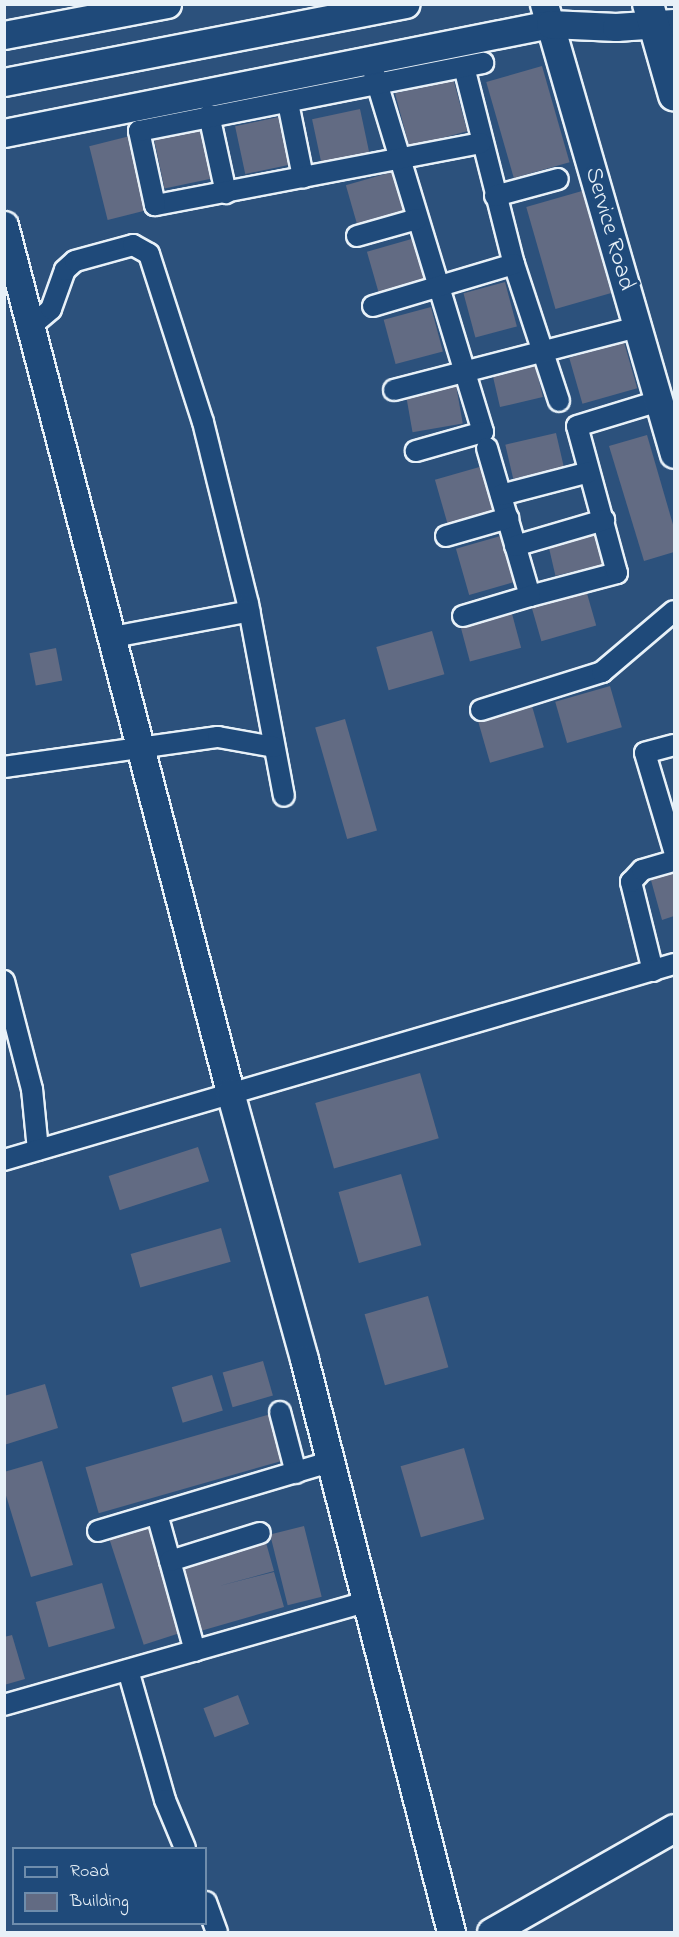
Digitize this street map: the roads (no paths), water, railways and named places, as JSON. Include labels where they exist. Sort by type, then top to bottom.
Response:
[{"type":"main road","points":[[659,18],[675,95]]},
{"type":"street","points":[[4,35],[168,4]]},
{"type":"street","points":[[4,82],[405,4]]},
{"type":"street","points":[[4,133],[359,62],[547,14],[659,18]]},
{"type":"street","name":"Service Road","points":[[547,14],[675,454]]},
{"type":"street","points":[[359,62],[378,85],[483,432],[416,451]]},
{"type":"street","points":[[358,90],[359,62]]},
{"type":"street","points":[[481,143],[155,205],[139,131],[208,115],[358,90],[483,63]]},
{"type":"street","points":[[464,67],[481,143],[514,264],[559,401]]},
{"type":"street","points":[[288,103],[303,177]]},
{"type":"street","points":[[208,115],[226,193]]},
{"type":"street","points":[[495,196],[558,179]]},
{"type":"street","points":[[357,236],[417,219]]},
{"type":"street","points":[[4,225],[230,1092],[330,1462],[451,1932]]},
{"type":"street","points":[[31,326],[51,309],[65,270],[75,261],[133,245],[148,254],[203,422],[250,611],[284,796]]},
{"type":"street","points":[[373,306],[514,264]]},
{"type":"street","points":[[394,390],[464,369],[637,327]]},
{"type":"street","points":[[464,616],[617,573],[577,426],[659,401]]},
{"type":"street","points":[[487,448],[530,596]]},
{"type":"street","points":[[501,495],[589,472]]},
{"type":"street","points":[[446,536],[508,518]]},
{"type":"street","points":[[515,546],[604,520]]},
{"type":"street","points":[[112,637],[250,611]]},
{"type":"street","points":[[481,710],[602,672],[675,611]]},
{"type":"street","points":[[4,767],[218,737],[274,747]]},
{"type":"street","points":[[675,745],[645,753],[675,850]]},
{"type":"street","points":[[653,970],[632,882],[642,870],[675,861]]},
{"type":"street","points":[[4,1160],[230,1092],[675,964]]},
{"type":"street","points":[[4,981],[32,1089],[38,1150]]},
{"type":"street","points":[[280,1412],[296,1473]]},
{"type":"street","points":[[98,1531],[330,1462]]},
{"type":"street","points":[[157,1514],[195,1651]]},
{"type":"street","points":[[170,1561],[260,1533]]},
{"type":"street","points":[[4,1705],[366,1602]]},
{"type":"street","points":[[128,1670],[165,1800],[185,1847]]},
{"type":"street","points":[[491,1932],[675,1828]]},
{"type":"street","points":[[207,1904],[218,1932]]}]
